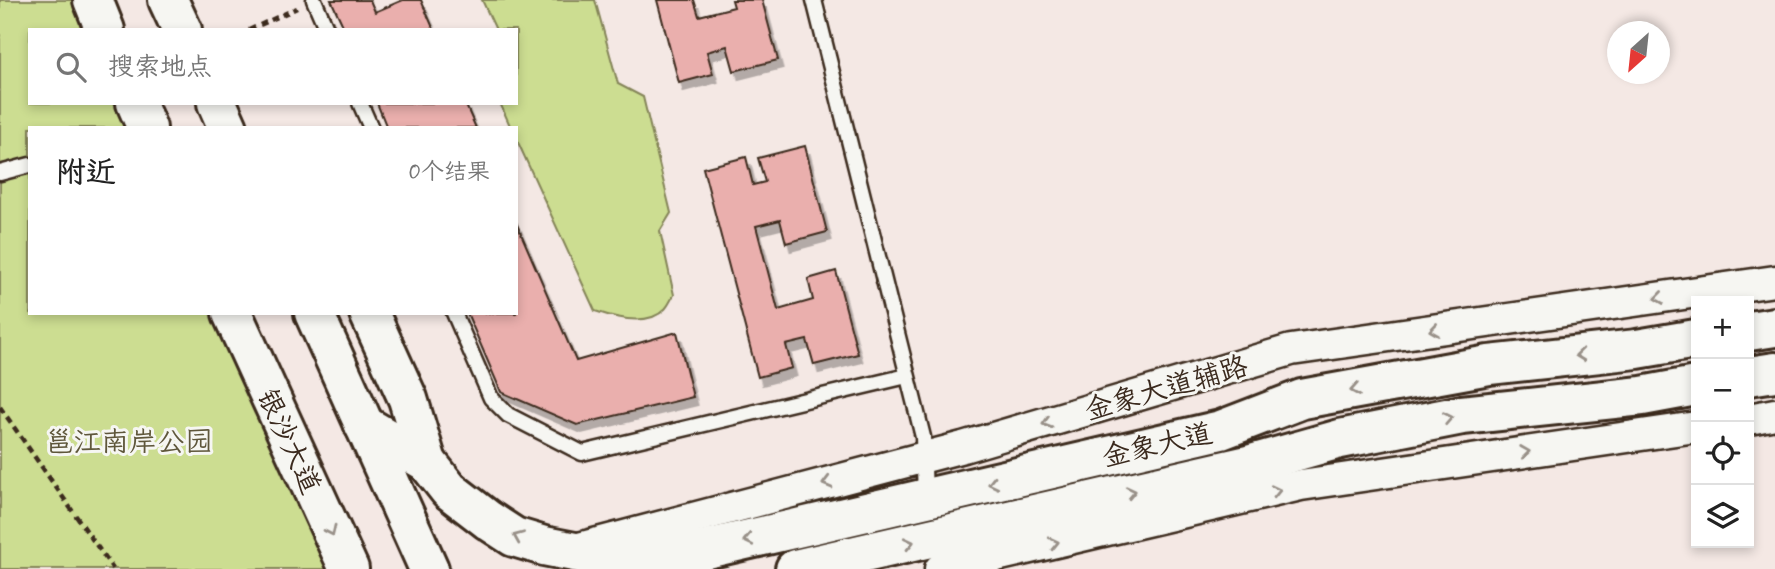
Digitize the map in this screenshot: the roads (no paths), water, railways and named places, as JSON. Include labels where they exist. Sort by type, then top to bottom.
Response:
[{"type":"street","points":[[93,0],[104,28]]},
{"type":"street","points":[[168,0],[181,28]]},
{"type":"street","points":[[137,105],[146,126]]},
{"type":"street","name":"金象大道辅路","points":[[568,551],[923,458],[1291,350],[1775,281]]},
{"type":"street","name":"银沙大道","points":[[233,315],[349,569]]},
{"type":"street","points":[[315,315],[429,569]]},
{"type":"street","points":[[370,315],[408,399],[427,462],[449,490],[514,537],[544,547],[595,556],[657,561]]},
{"type":"street","points":[[1754,330],[1775,327]]},
{"type":"street","name":"金象大道","points":[[620,569],[1222,430],[1302,399],[1489,365],[1637,349],[1691,340]]},
{"type":"street","points":[[1754,375],[1775,372]]},
{"type":"street","name":"金象大道","points":[[795,569],[1248,465],[1340,439],[1462,415],[1642,396],[1691,387]]},
{"type":"street","points":[[1754,418],[1775,414]]},
{"type":"street","points":[[364,425],[427,462]]},
{"type":"street","points":[[940,569],[1301,485],[1691,428]]},
{"type":"lane","points":[[314,0],[326,28]]},
{"type":"lane","points":[[814,0],[923,437],[925,499]]},
{"type":"lane","points":[[361,105],[370,126]]},
{"type":"lane","points":[[0,173],[28,166]]},
{"type":"lane","points":[[455,315],[491,398],[508,415],[582,453],[907,376]]},
{"type":"park label","name":"邕江南岸公园","points":[[129,441]]}]
